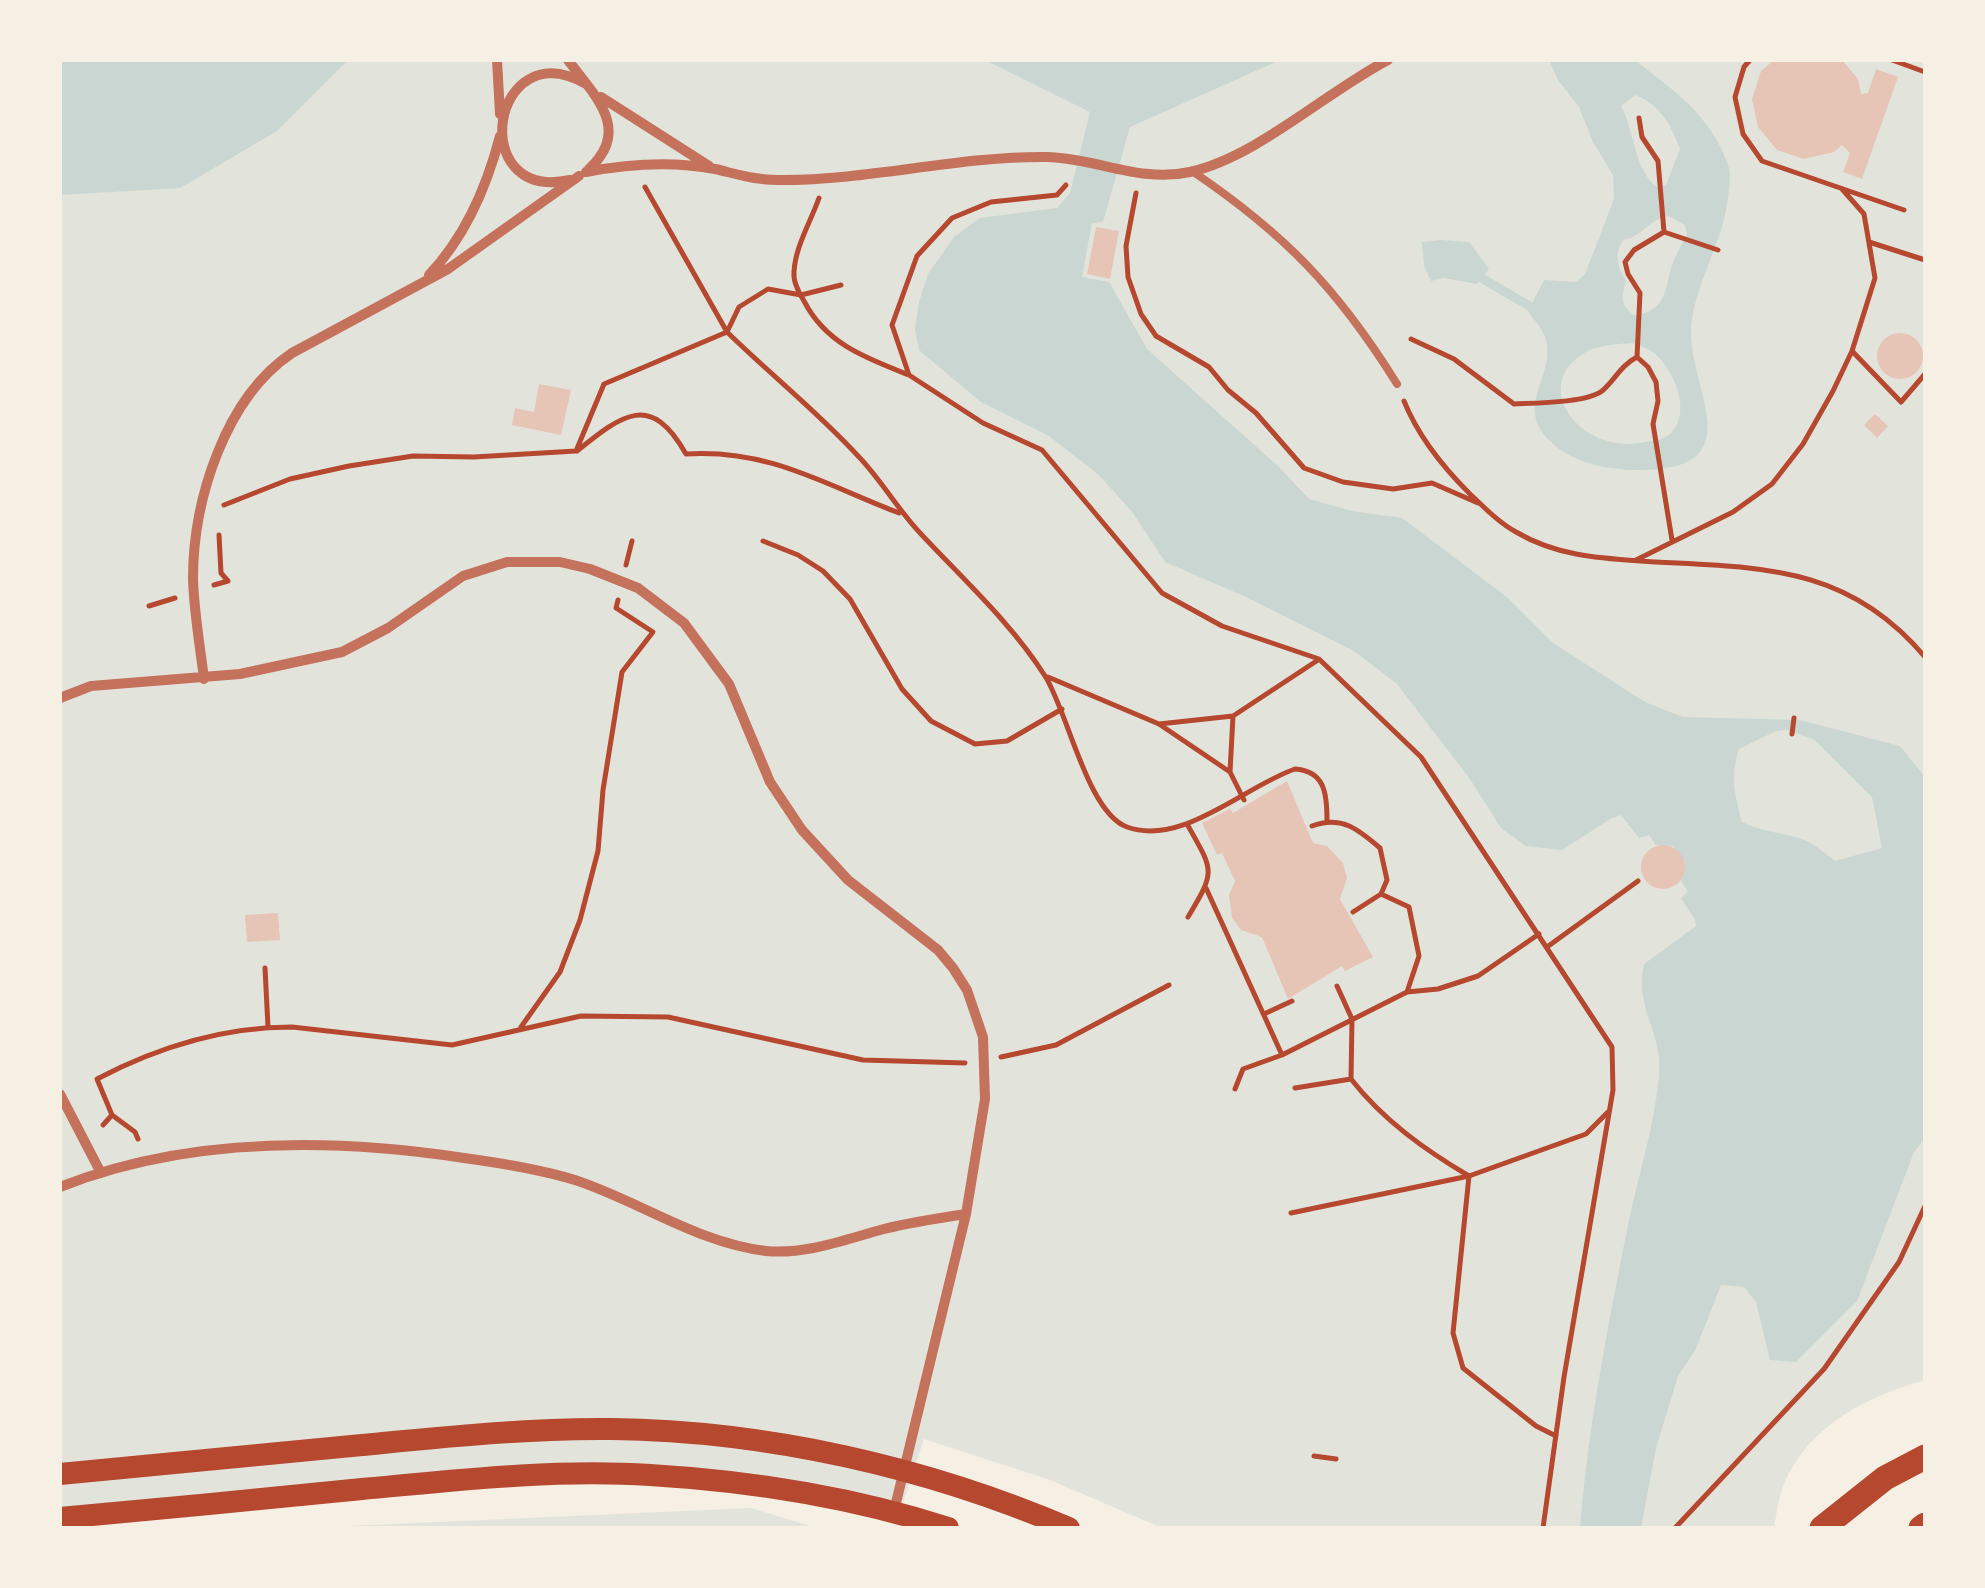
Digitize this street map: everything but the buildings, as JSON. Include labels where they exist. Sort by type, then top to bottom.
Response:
[{"type":"highway","points":[[1822,1528],[1870,1488],[1925,1457]]},
{"type":"main road","points":[[65,1472],[502,1433],[613,1429],[759,1442],[904,1471],[1044,1523],[1069,1528]]},
{"type":"main road","points":[[60,1518],[485,1477],[593,1473],[648,1474],[757,1485],[894,1512],[948,1528]]},
{"type":"street","points":[[497,60],[500,127],[506,153],[524,174],[555,182],[582,174],[656,165],[714,169],[766,180],[1054,158],[1155,176],[1192,171],[1240,152],[1388,60]]},
{"type":"street","points":[[568,60],[596,93],[714,169]]},
{"type":"street","points":[[418,287],[464,226],[490,168],[509,99],[517,89],[537,77],[562,75],[586,84]]},
{"type":"street","points":[[204,679],[194,592],[196,530],[209,480],[238,409],[261,378],[292,353],[418,287],[494,239],[582,174],[602,153],[607,140],[607,115],[596,93]]},
{"type":"street","points":[[60,698],[108,684],[204,679],[273,669],[342,652],[388,628],[463,576],[507,562],[560,562],[623,580],[670,610],[714,660],[740,707],[770,782],[802,830],[824,856],[878,904],[938,950],[954,968],[977,1014],[986,1060],[985,1099],[966,1214],[894,1512]]},
{"type":"street","points":[[60,1094],[101,1173]]},
{"type":"street","points":[[60,1186],[101,1173],[202,1152],[342,1145],[438,1154],[554,1174],[616,1195],[710,1238],[772,1251],[816,1247],[911,1222],[966,1214]]},
{"type":"lane","points":[[1192,171],[1252,213],[1309,264],[1358,325],[1396,384]]},
{"type":"path","points":[[1750,60],[1735,97],[1744,134],[1762,160],[1904,210]]},
{"type":"path","points":[[1892,60],[1925,72]]},
{"type":"path","points":[[1640,118],[1642,137],[1658,161],[1664,232]]},
{"type":"path","points":[[827,178],[793,275],[814,320],[834,340],[862,356],[908,375],[983,423],[1042,450],[1162,593],[1222,626],[1319,659],[1421,757],[1612,1047],[1613,1090],[1543,1528]]},
{"type":"path","points":[[908,375],[892,325],[917,256],[952,218],[990,202],[1057,195],[1066,185]]},
{"type":"path","points":[[644,187],[727,332],[860,457],[902,514],[992,609],[1045,676],[1062,709],[1085,774],[1110,815],[1127,826],[1158,830],[1187,824],[1284,773],[1308,770],[1327,793],[1327,820]]},
{"type":"path","points":[[1635,560],[1734,512],[1772,484],[1803,444],[1852,351],[1875,278],[1864,214],[1842,189]]},
{"type":"path","points":[[1136,193],[1126,246],[1128,277],[1141,314],[1156,336],[1209,367],[1304,468],[1343,482],[1393,489],[1432,482],[1480,504]]},
{"type":"path","points":[[1664,232],[1716,249]]},
{"type":"path","points":[[1411,339],[1454,358],[1514,404],[1566,400],[1601,392],[1616,372],[1636,358],[1640,293],[1625,262],[1634,250],[1664,232]]},
{"type":"path","points":[[1869,242],[1925,260]]},
{"type":"path","points":[[576,451],[604,384],[727,332],[739,307],[768,290],[800,295],[841,285]]},
{"type":"path","points":[[1852,351],[1901,402],[1925,374]]},
{"type":"path","points":[[1636,358],[1656,382],[1654,439],[1672,542]]},
{"type":"path","points":[[1396,384],[1425,441],[1480,504],[1516,532],[1553,549],[1592,558],[1748,566],[1814,580],[1879,613],[1925,657]]},
{"type":"path","points":[[223,505],[290,479],[413,456],[576,451],[604,428],[639,414],[659,417],[674,432],[686,454],[724,452],[762,458],[902,514]]},
{"type":"path","points":[[218,523],[220,573],[228,581]]},
{"type":"path","points":[[520,1030],[560,972],[580,920],[598,851],[605,774],[622,672],[653,632],[616,608],[632,541]]},
{"type":"path","points":[[764,542],[798,555],[823,571],[850,599],[902,689],[931,721],[975,744],[1007,741],[1062,709]]},
{"type":"path","points":[[1158,724],[1232,716],[1319,659]]},
{"type":"path","points":[[1045,676],[1158,724],[1230,772]]},
{"type":"path","points":[[1232,716],[1230,772],[1242,798]]},
{"type":"path","points":[[1792,734],[1794,718]]},
{"type":"path","points":[[1312,826],[1327,820],[1345,823],[1380,848],[1387,880],[1382,894],[1353,912]]},
{"type":"path","points":[[1187,824],[1210,870],[1206,888],[1188,917]]},
{"type":"path","points":[[1547,947],[1638,881]]},
{"type":"path","points":[[1206,888],[1282,1055]]},
{"type":"path","points":[[1382,894],[1409,907],[1419,956],[1406,992]]},
{"type":"path","points":[[1222,923],[1230,919]]},
{"type":"path","points":[[1235,1089],[1243,1069],[1282,1055],[1406,992],[1438,989],[1478,976],[1538,934]]},
{"type":"path","points":[[264,968],[268,1027]]},
{"type":"path","points":[[138,1140],[136,1132],[112,1115],[97,1079],[138,1058],[214,1034],[292,1027],[452,1045],[582,1016],[668,1017],[863,1060],[956,1064],[1056,1045],[1170,985]]},
{"type":"path","points":[[1337,986],[1352,1018],[1351,1079],[1364,1096],[1424,1150],[1470,1176]]},
{"type":"path","points":[[1264,1014],[1292,1000]]},
{"type":"path","points":[[1295,1088],[1351,1079]]},
{"type":"path","points":[[1291,1213],[1470,1176],[1586,1134],[1609,1111]]},
{"type":"path","points":[[103,1125],[112,1115]]},
{"type":"path","points":[[1470,1176],[1453,1333],[1463,1368],[1536,1426],[1556,1436]]},
{"type":"path","points":[[1675,1528],[1824,1369],[1899,1262],[1925,1206]]},
{"type":"path","points":[[1314,1456],[1336,1459]]},
{"type":"shaded area","points":[[60,60],[1925,60],[1925,1380],[1859,1406],[1821,1432],[1792,1468],[1774,1528],[1162,1528],[1050,1480],[924,1439],[901,1508],[635,1467],[60,1513]]},
{"type":"shaded area","points":[[60,60],[348,60],[277,131],[180,188],[60,195]]},
{"type":"shaded area","points":[[985,60],[1280,60],[1130,127],[1103,222],[1092,223],[1082,277],[1109,282],[1147,349],[1279,467],[1309,499],[1352,511],[1402,518],[1508,598],[1553,643],[1645,702],[1683,717],[1800,720],[1900,746],[1925,777],[1925,1138],[1914,1152],[1857,1301],[1796,1362],[1770,1360],[1756,1302],[1744,1287],[1721,1285],[1695,1351],[1678,1376],[1656,1448],[1641,1528],[1580,1528],[1606,1338],[1657,1094],[1659,1059],[1645,1008],[1644,964],[1696,926],[1681,898],[1688,892],[1681,881],[1685,862],[1673,846],[1656,845],[1649,835],[1639,838],[1621,815],[1562,850],[1526,846],[1501,828],[1470,779],[1397,684],[1354,651],[1165,562],[1133,513],[1099,475],[1049,436],[981,402],[919,350],[915,329],[919,302],[928,274],[954,237],[980,218],[1057,208],[1070,193],[1090,112]],"holes":[[[1787,730],[1815,740],[1872,797],[1882,848],[1835,861],[1807,841],[1742,822],[1735,786],[1739,749],[1776,731]]]},
{"type":"shaded area","points":[[1549,60],[1635,61],[1697,113],[1715,137],[1728,165],[1726,210],[1692,319],[1692,344],[1707,418],[1706,439],[1697,456],[1675,466],[1626,470],[1581,460],[1552,443],[1535,416],[1547,351],[1544,334],[1528,311],[1544,280],[1576,282],[1585,274],[1614,199],[1613,175],[1593,142],[1579,107],[1558,80]],"holes":[[[1635,95],[1664,116],[1680,149],[1666,185],[1657,187],[1649,180],[1639,161],[1621,106]],[[1669,216],[1685,225],[1687,235],[1671,267],[1661,302],[1634,315],[1623,300],[1626,281],[1618,251],[1623,240]],[[1626,343],[1653,352],[1674,380],[1680,415],[1677,425],[1663,438],[1640,443],[1598,438],[1569,414],[1562,398],[1562,382],[1569,366],[1586,352]]]},
{"type":"shaded area","points":[[1422,242],[1469,242],[1489,269],[1477,284],[1444,278],[1431,281],[1424,266]]},
{"type":"shaded area","points":[[751,1508],[817,1528],[304,1528]]},
{"type":"waterway","points":[[1483,279],[1531,307]]}]
